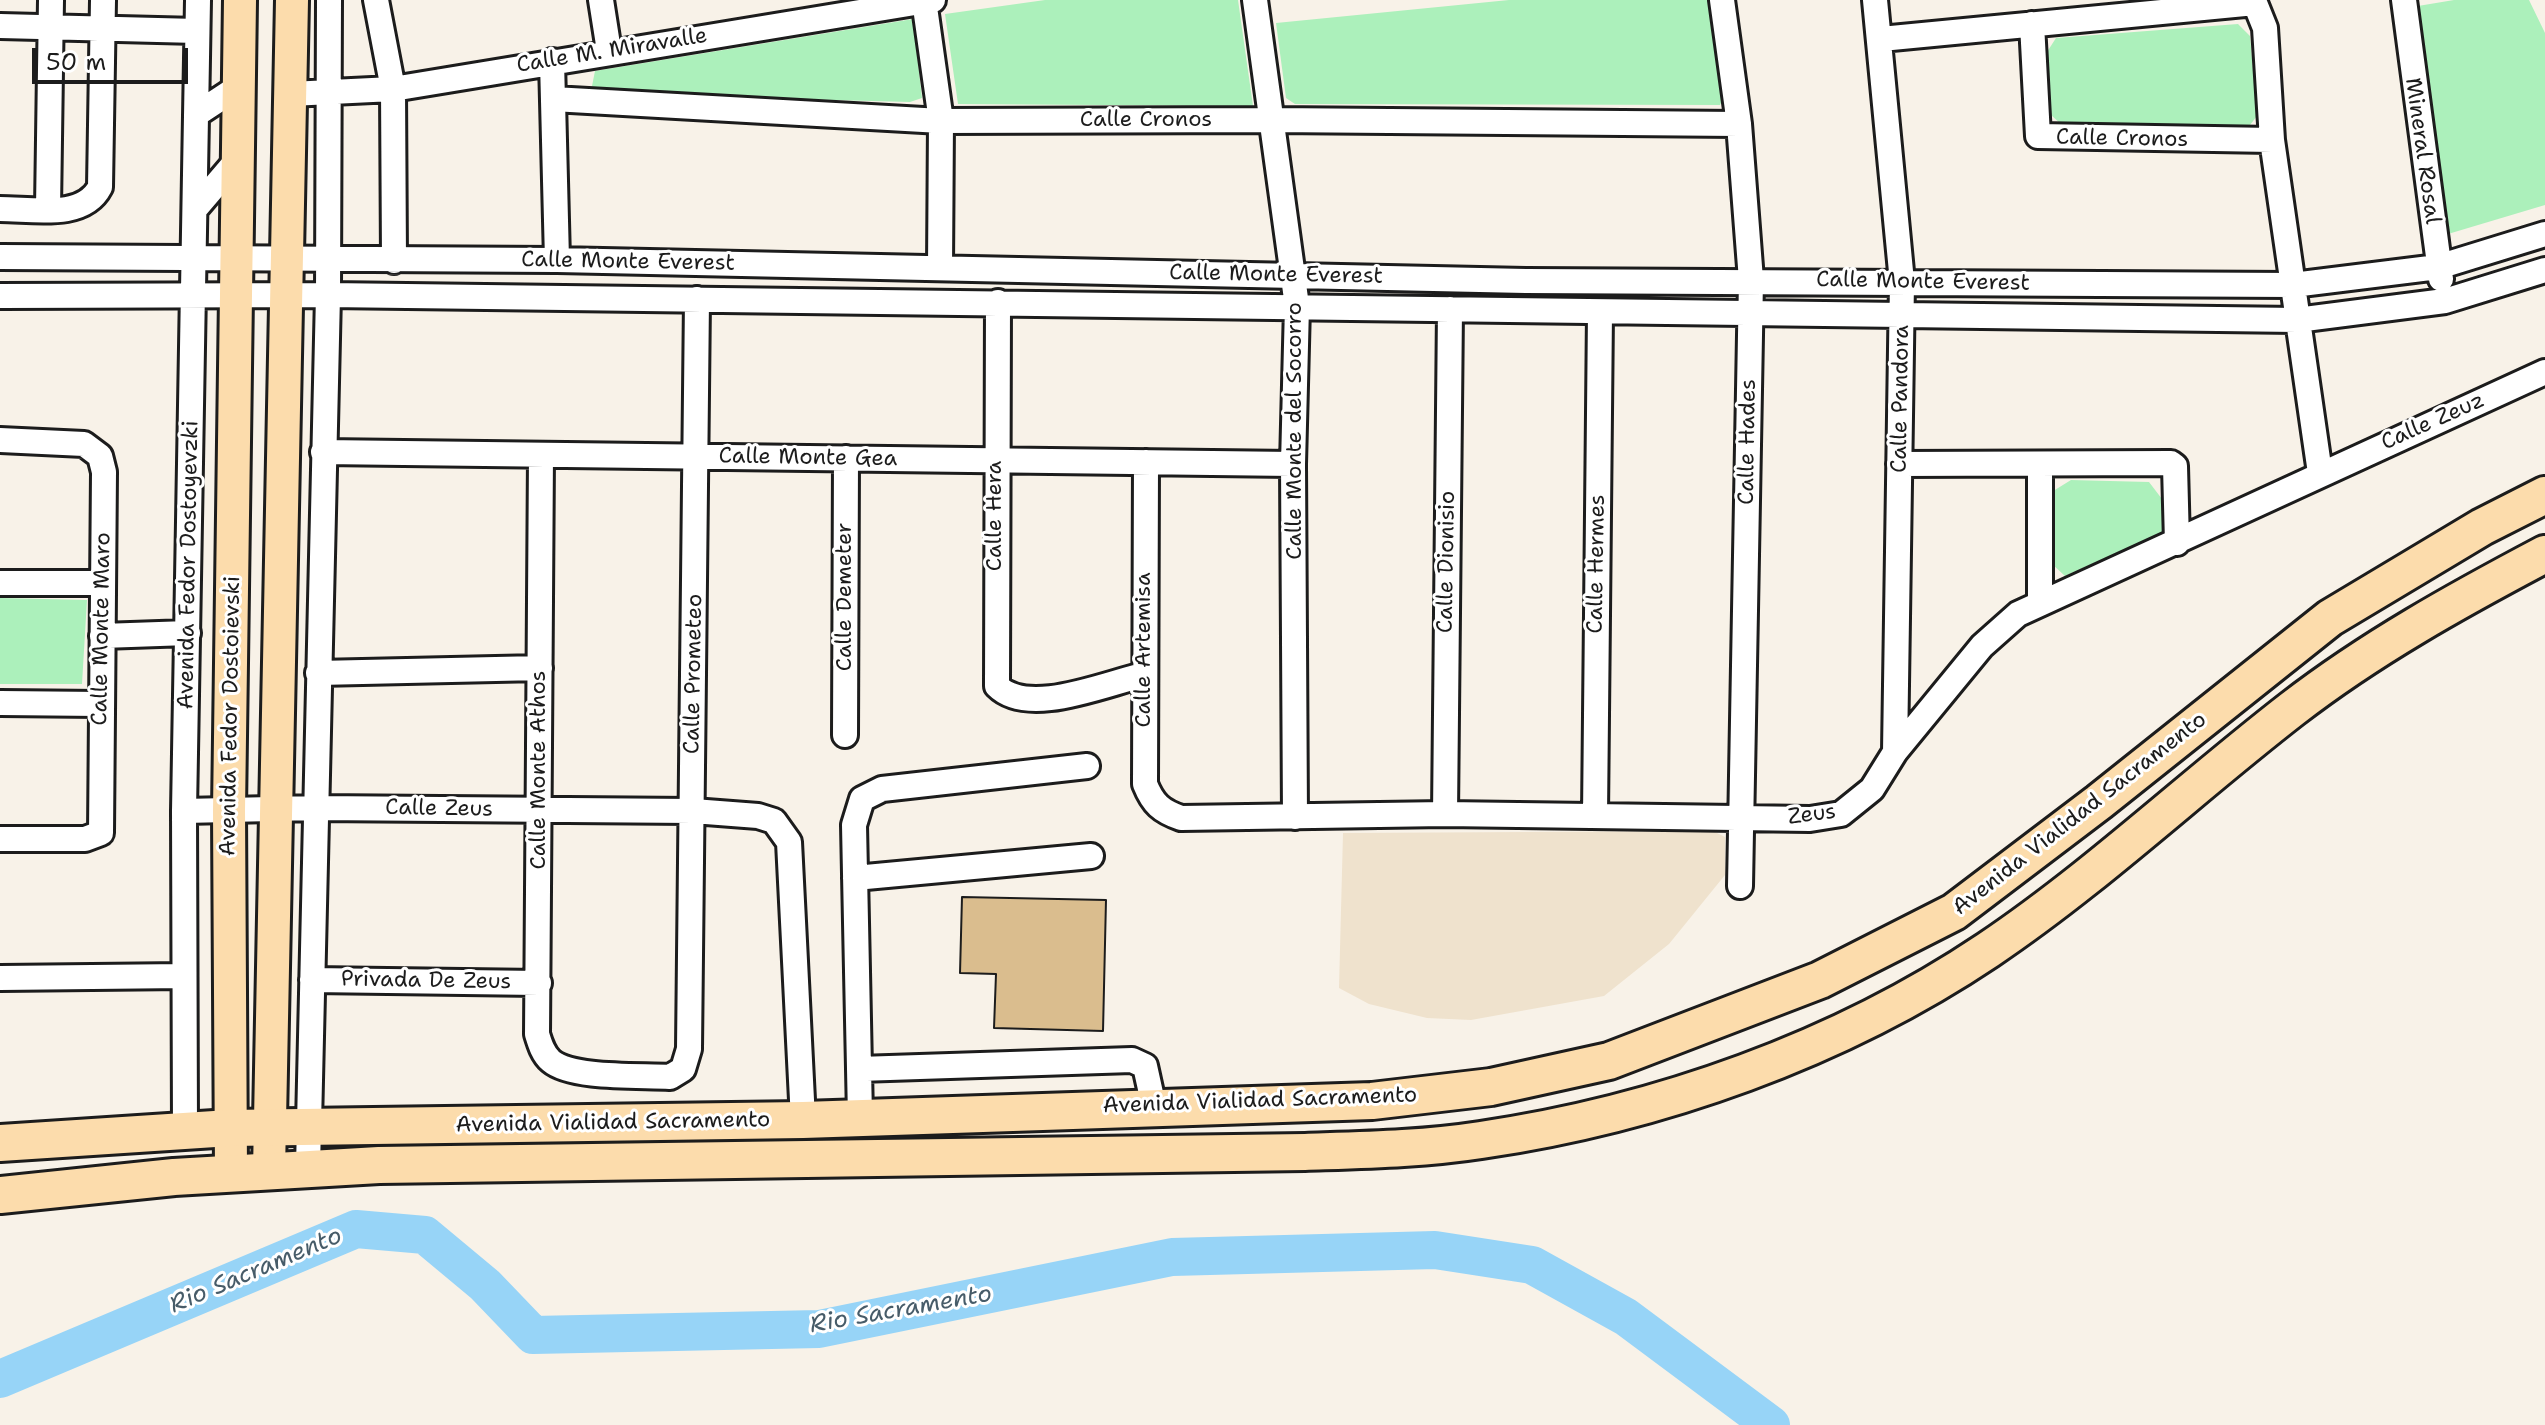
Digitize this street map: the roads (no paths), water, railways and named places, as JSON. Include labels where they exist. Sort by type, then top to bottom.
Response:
[{"type":"highway","name":"Avenida Vialidad Sacramento","points":[[0,1143],[230,1128],[803,1120],[1372,1101],[1537,1078],[1653,1046],[1820,980],[1954,912],[2099,802],[2330,618],[2482,527],[2545,495]]},
{"type":"highway","name":"Avenida Vialidad Sacramento","points":[[0,1195],[308,1168],[1305,1152],[1480,1140],[1624,1110],[1816,1044],[1937,982],[2022,927],[2084,880],[2294,708],[2403,633],[2545,554]]},
{"type":"main road","points":[[240,0],[248,27],[255,87],[264,93],[290,94]]},
{"type":"main road","points":[[236,258],[240,0]]},
{"type":"main road","points":[[269,1171],[292,0]]},
{"type":"main road","name":"Avenida Fedor Dostoievski","points":[[231,1173],[229,810],[236,258]]},
{"type":"street","points":[[48,209],[51,0]]},
{"type":"street","points":[[0,209],[78,208],[93,200],[100,187],[100,28],[103,0]]},
{"type":"street","name":"Avenida Fedor Dostoyevzki","points":[[185,1130],[184,811],[198,0]]},
{"type":"street","points":[[308,1168],[328,295],[329,0]]},
{"type":"street","points":[[376,0],[393,89],[394,261]]},
{"type":"street","points":[[601,0],[609,51]]},
{"type":"street","name":"Calle Monte del Socorro","points":[[1255,0],[1297,306],[1293,464],[1295,817]]},
{"type":"street","name":"Calle Hades","points":[[1722,0],[1739,124],[1751,280],[1740,886]]},
{"type":"street","name":"Calle Pandora","points":[[1875,0],[1881,39],[1903,314],[1895,752]]},
{"type":"street","name":"Mineral Rosal","points":[[2404,0],[2445,301]]},
{"type":"street","points":[[927,1],[941,121],[940,268]]},
{"type":"street","name":"Calle M. Miravalle","points":[[290,94],[393,89],[927,1]]},
{"type":"street","points":[[1881,39],[2255,3],[2265,28],[2272,140],[2320,473]]},
{"type":"street","name":"Calle Cronos","points":[[2032,24],[2034,119],[2038,136],[2272,140]]},
{"type":"street","points":[[0,26],[197,31]]},
{"type":"street","points":[[552,61],[557,260]]},
{"type":"street","points":[[197,114],[238,87]]},
{"type":"street","name":"Calle Cronos","points":[[553,99],[941,121],[1739,124]]},
{"type":"street","points":[[196,208],[237,160]]},
{"type":"street","points":[[289,174],[328,174]]},
{"type":"street","name":"Calle Monte Everest","points":[[0,257],[557,260],[1526,281],[2293,285],[2438,267],[2545,234]]},
{"type":"street","name":"Calle Monte Everest","points":[[0,296],[193,298],[328,295],[998,302],[2297,320],[2445,301],[2545,270]]},
{"type":"street","name":"Calle Prometeo","points":[[568,1070],[670,1077],[683,1069],[689,1049],[697,299]]},
{"type":"street","name":"Calle Hera","points":[[998,302],[994,678],[997,686],[1011,697],[1036,701],[1143,675]]},
{"type":"street","name":"Calle Dionisio","points":[[1445,814],[1450,309]]},
{"type":"street","name":"Calle Hermes","points":[[1595,816],[1600,312]]},
{"type":"street","name":"Calle Zeuz","points":[[2320,473],[2545,372]]},
{"type":"street","name":"Calle Monte Maro","points":[[0,440],[71,441],[97,451],[104,472],[100,704],[102,827],[98,836],[0,839]]},
{"type":"street","name":"Calle Monte Gea","points":[[323,452],[1293,464]]},
{"type":"street","name":"Calle Monte Athos","points":[[541,455],[537,1034],[542,1050],[552,1062],[568,1070]]},
{"type":"street","name":"Calle Demeter","points":[[845,735],[846,458]]},
{"type":"street","name":"Calle Artemisa","points":[[1146,462],[1145,784],[1152,802],[1163,812],[1181,818]]},
{"type":"street","points":[[1899,464],[2173,464],[2177,483],[2177,543]]},
{"type":"street","points":[[2040,466],[2040,603]]},
{"type":"street","name":"Zeus","points":[[1181,818],[1445,814],[1810,819],[1841,814],[1872,789],[1895,752],[2000,627],[2040,603],[2177,543],[2320,473]]},
{"type":"street","points":[[0,583],[103,583]]},
{"type":"street","points":[[102,636],[188,633]]},
{"type":"street","points":[[318,673],[540,668]]},
{"type":"street","points":[[0,703],[100,704]]},
{"type":"street","points":[[860,1117],[854,825],[862,799],[882,789],[1087,766]]},
{"type":"street","name":"Calle Zeus","points":[[184,811],[316,808],[693,811],[758,816],[774,821],[789,842],[803,1120]]},
{"type":"street","points":[[855,878],[1091,856]]},
{"type":"street","points":[[0,978],[184,976]]},
{"type":"street","name":"Privada De Zeus","points":[[312,980],[539,983]]},
{"type":"street","points":[[859,1069],[1132,1060],[1145,1066],[1154,1107]]},
{"type":"waterway","name":"Rio Sacramento","points":[[0,1379],[356,1229],[425,1235],[485,1285],[533,1335],[819,1329],[1172,1257],[1435,1250],[1532,1265],[1626,1317],[1771,1425]]}]
